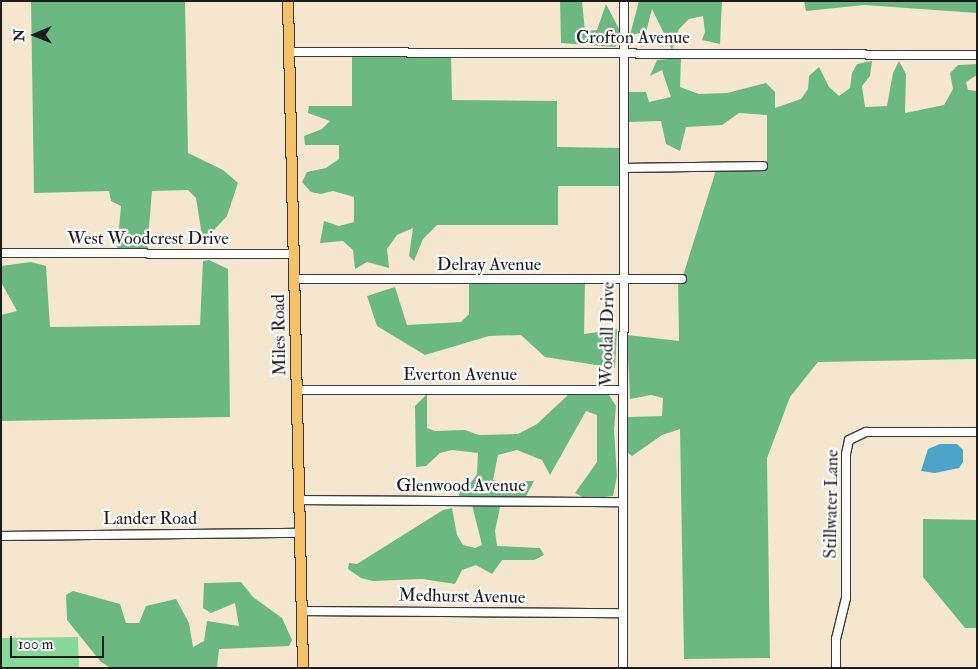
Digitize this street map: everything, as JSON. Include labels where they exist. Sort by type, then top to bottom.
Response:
[{"type":"main road","name":"Miles Road","points":[[288,1],[303,668]]},
{"type":"street","name":"Woodall Drive","points":[[623,668],[624,1]]},
{"type":"street","name":"Crofton Avenue","points":[[290,52],[977,55]]},
{"type":"street","points":[[624,168],[763,166]]},
{"type":"street","name":"West Woodcrest Drive","points":[[1,253],[294,254]]},
{"type":"street","name":"Delray Avenue","points":[[295,279],[682,279]]},
{"type":"street","name":"Everton Avenue","points":[[298,390],[622,390]]},
{"type":"street","name":"Stillwater Lane","points":[[836,668],[836,639],[846,598],[846,454],[848,440],[866,432],[977,432]]},
{"type":"street","name":"Glenwood Avenue","points":[[300,500],[622,502]]},
{"type":"street","name":"Lander Road","points":[[1,536],[300,533]]},
{"type":"street","name":"Medhurst Avenue","points":[[302,611],[622,613]]},
{"type":"green space","points":[[31,1],[185,1],[188,153],[223,170],[238,183],[227,216],[203,242],[196,198],[188,190],[152,191],[147,250],[117,250],[121,206],[111,201],[109,191],[34,193]]},
{"type":"green space","points":[[560,1],[582,1],[585,31],[597,30],[606,4],[619,29],[619,43],[615,47],[561,43]]},
{"type":"green space","points":[[639,1],[722,1],[720,44],[702,40],[705,32],[703,16],[689,19],[679,29],[672,50],[652,9],[646,32],[630,35]]},
{"type":"green space","points":[[804,1],[977,1],[977,13],[864,5],[806,11]]},
{"type":"green space","points":[[352,52],[451,53],[452,100],[557,101],[557,147],[624,148],[624,186],[558,186],[558,225],[437,225],[423,239],[414,261],[409,256],[413,228],[397,235],[387,249],[389,268],[367,262],[355,269],[353,250],[343,241],[320,243],[324,221],[339,226],[354,222],[354,197],[333,191],[321,194],[311,192],[302,182],[307,172],[326,168],[339,159],[339,145],[305,145],[304,136],[322,129],[330,121],[308,113],[309,106],[352,106]]},
{"type":"green space","points":[[681,58],[680,87],[699,94],[727,93],[766,83],[775,92],[775,108],[801,99],[808,89],[809,76],[819,67],[829,87],[839,96],[850,88],[852,73],[857,64],[872,61],[870,76],[862,86],[865,107],[887,106],[893,73],[899,61],[906,74],[905,113],[944,105],[953,89],[950,73],[958,65],[977,64],[977,75],[966,82],[968,90],[977,91],[977,359],[818,362],[790,397],[767,458],[770,658],[684,659],[680,429],[662,435],[632,456],[628,453],[628,417],[662,416],[663,398],[651,395],[630,399],[627,335],[679,341],[678,279],[682,279],[717,167],[767,166],[767,115],[739,113],[722,125],[686,127],[680,151],[666,144],[661,121],[629,122],[627,92],[646,92],[649,102],[671,97],[662,70],[650,76],[657,60]]},
{"type":"green space","points":[[209,260],[228,269],[230,417],[1,421],[1,315],[17,311],[1,282],[1,266],[31,262],[46,266],[50,327],[200,325],[203,261]]},
{"type":"green space","points":[[469,280],[585,280],[584,334],[617,329],[615,368],[545,357],[521,335],[489,336],[425,355],[377,326],[367,296],[395,287],[407,325],[461,322],[469,314]]},
{"type":"green space","points":[[427,394],[427,428],[435,431],[465,430],[479,435],[518,434],[537,424],[569,394],[609,395],[616,406],[614,430],[617,476],[613,496],[586,499],[575,493],[597,462],[597,415],[586,411],[550,475],[542,460],[517,450],[498,455],[493,480],[504,482],[534,481],[526,496],[459,497],[460,487],[470,484],[477,474],[478,453],[452,450],[440,453],[426,466],[416,467],[415,406]]},
{"type":"green space","points":[[501,503],[495,531],[497,546],[540,548],[544,555],[534,560],[502,560],[492,574],[476,565],[462,570],[455,584],[422,579],[373,581],[361,578],[348,569],[349,563],[357,564],[443,510],[452,508],[457,535],[463,545],[475,548],[482,545],[472,505]]},
{"type":"green space","points":[[923,519],[977,520],[977,628],[965,628],[923,577]]},
{"type":"green space","points":[[241,582],[253,597],[282,618],[292,640],[289,646],[219,649],[217,668],[111,668],[101,662],[67,620],[66,595],[73,591],[120,604],[126,623],[139,623],[146,606],[176,599],[189,623],[193,647],[204,641],[207,621],[239,626],[235,603],[211,613],[203,608],[204,583]]},
{"type":"green space","points":[[78,637],[79,668],[1,668],[1,638]]},
{"type":"water","points":[[940,444],[957,444],[963,450],[963,462],[959,468],[935,473],[921,471],[928,449]]}]
